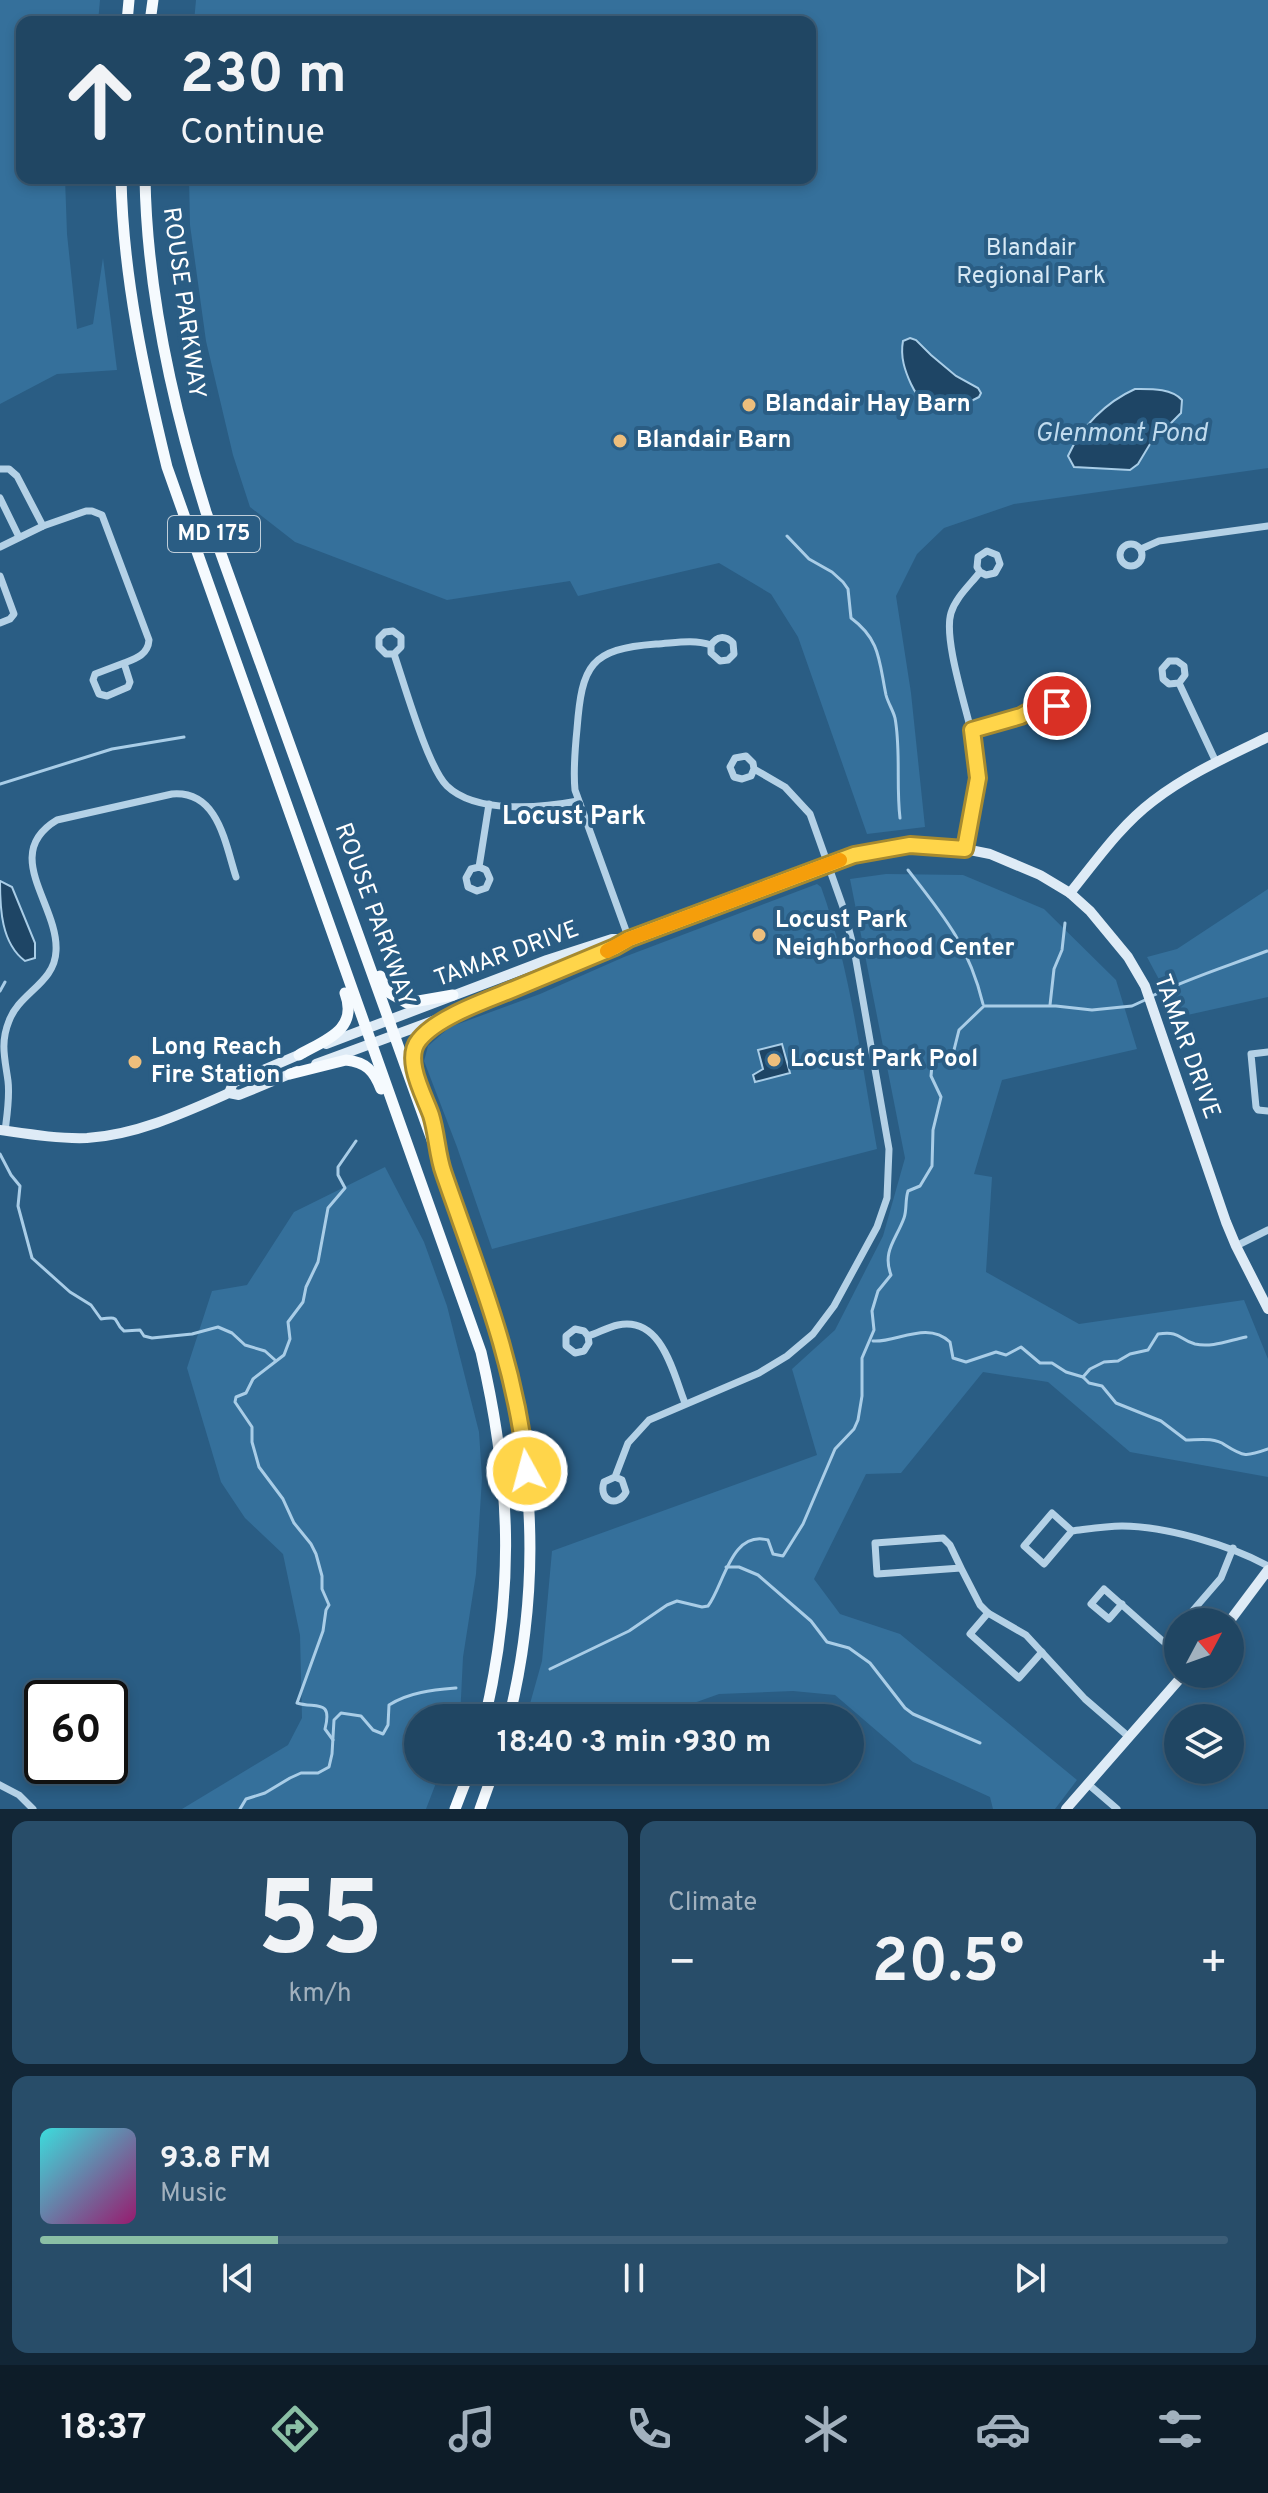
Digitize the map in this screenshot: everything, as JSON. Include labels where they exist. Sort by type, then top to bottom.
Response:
[{"type":"main road","name":"ROUSE PARKWAY","points":[[122,184],[133,306],[167,467],[481,1352],[504,1471],[507,1573],[499,1649],[488,1704]]},
{"type":"main road","name":"ROUSE PARKWAY","points":[[145,184],[163,349],[206,512],[490,1301],[516,1399],[530,1508],[530,1575],[522,1653],[512,1704]]},
{"type":"main road","points":[[299,1055],[339,1032],[347,1019],[349,1003],[315,907],[302,847]]},
{"type":"main road","points":[[337,877],[364,931],[388,992],[407,1003],[453,995]]},
{"type":"main road","points":[[442,1169],[437,1134],[413,1063],[413,1053],[421,1037],[460,1011]]},
{"type":"main road","points":[[290,1074],[346,1060],[362,1063],[373,1072],[435,1218]]},
{"type":"main road","points":[[455,1809],[465,1784]]},
{"type":"main road","points":[[480,1809],[489,1784]]},
{"type":"street","points":[[0,469],[9,469],[17,476],[43,526]]},
{"type":"street","points":[[0,498],[19,537]]},
{"type":"street","points":[[0,547],[43,526],[92,511],[98,512],[105,519],[149,640],[149,646],[142,655],[95,674],[93,680],[99,694],[107,696],[128,687],[130,682],[124,663]]},
{"type":"street","points":[[1141,549],[1159,541],[1268,526]]},
{"type":"street","points":[[965,849],[978,778],[972,730],[951,645],[949,623],[955,603],[980,572]]},
{"type":"street","points":[[0,576],[3,592],[14,614],[0,623]]},
{"type":"street","points":[[629,939],[578,801],[574,765],[580,694],[588,672],[603,656],[623,647],[693,641],[711,645]]},
{"type":"street","points":[[394,654],[440,778],[457,794],[489,804],[540,808],[578,801]]},
{"type":"street","points":[[1179,683],[1216,762]]},
{"type":"street","points":[[972,730],[1021,716],[1037,707]]},
{"type":"street","points":[[1070,893],[1105,849],[1152,801],[1216,762],[1268,737]]},
{"type":"street","points":[[615,1477],[623,1453],[640,1427],[659,1414],[759,1373],[807,1340],[839,1297],[877,1227],[887,1198],[889,1149],[854,949],[828,864],[804,806],[785,787],[754,769]]},
{"type":"street","points":[[3,1130],[8,1083],[3,1054],[6,1029],[18,1006],[40,985],[52,967],[57,948],[27,867],[30,847],[41,830],[57,820],[172,794],[187,795],[201,800],[213,812],[236,877]]},
{"type":"street","points":[[479,867],[489,804]]},
{"type":"street","name":"TAMAR DRIVE","points":[[3,1130],[61,1137],[111,1134],[168,1118],[229,1093],[239,1095],[371,1042],[460,1011],[629,939],[828,864],[880,849],[910,845],[965,849],[1011,862],[1040,875],[1070,893],[1113,936],[1155,1006],[1236,1246],[1268,1309]]},
{"type":"street","name":"TAMAR DRIVE","points":[[229,1093],[233,1083],[365,1027],[612,939],[629,939]]},
{"type":"street","points":[[1268,1052],[1251,1054],[1256,1107],[1268,1111]]},
{"type":"street","points":[[1236,1246],[1268,1230]]},
{"type":"street","points":[[588,1336],[625,1324],[651,1332],[665,1352],[685,1403]]},
{"type":"street","points":[[1072,1531],[1052,1513],[1024,1546],[1044,1564],[1072,1531],[1103,1526],[1145,1527],[1233,1548],[1268,1568],[1239,1608]]},
{"type":"street","points":[[961,1568],[877,1574],[875,1543],[943,1538],[950,1545],[980,1605],[1026,1635],[1085,1699],[1129,1737]]},
{"type":"street","points":[[1195,1608],[1221,1578],[1233,1548]]},
{"type":"street","points":[[1122,1604],[1164,1642]]},
{"type":"street","points":[[988,1613],[970,1634],[1019,1678],[1042,1652]]},
{"type":"street","points":[[1066,1809],[1172,1688]]},
{"type":"street","points":[[1088,1784],[1117,1809]]},
{"type":"street","points":[[0,1785],[19,1795],[33,1809]]},
{"type":"green space","points":[[0,0],[100,0],[99,16],[16,16],[16,184],[65,184],[77,329],[93,324],[103,258],[117,370],[57,374],[0,404]]},
{"type":"green space","name":"Blandair Regional Park","points":[[196,0],[1268,0],[1268,468],[1014,504],[944,528],[917,554],[896,596],[911,693],[925,827],[867,834],[798,637],[771,594],[719,563],[578,596],[570,581],[447,600],[295,542],[250,507],[233,455],[206,341],[190,225],[189,184],[816,184],[816,16],[195,16]]},
{"type":"green space","points":[[886,874],[963,875],[1044,909],[1116,980],[1137,1049],[1002,1080],[974,1174],[992,1177],[986,1272],[1079,1324],[1244,1300],[1268,1359],[1268,1477],[1130,1452],[1048,1382],[983,1372],[901,1473],[866,1474],[814,1579],[840,1614],[900,1634],[1077,1780],[1055,1809],[993,1809],[990,1797],[913,1762],[864,1720],[864,1704],[845,1704],[835,1695],[793,1691],[719,1694],[691,1704],[530,1704],[542,1661],[552,1551],[817,1455],[792,1369],[835,1330],[883,1236],[905,1158],[850,879]]},
{"type":"green space","points":[[817,884],[821,887],[848,983],[877,1149],[492,1249],[424,1061],[428,1046],[450,1027]]},
{"type":"green space","points":[[1268,889],[1268,997],[1174,1018],[1147,957],[1177,949]]},
{"type":"green space","points":[[385,1167],[424,1242],[447,1306],[479,1432],[482,1478],[476,1574],[463,1657],[461,1704],[404,1704],[404,1784],[436,1784],[426,1809],[182,1809],[288,1745],[302,1718],[300,1635],[283,1554],[245,1518],[221,1482],[187,1368],[212,1291],[247,1285],[294,1212]]},
{"type":"water","points":[[910,338],[956,376],[978,388],[981,393],[979,397],[958,407],[940,410],[925,403],[911,384],[904,364],[903,341]]},
{"type":"water","name":"Glenmont Pond","points":[[1135,389],[1172,393],[1182,400],[1181,413],[1150,444],[1138,464],[1130,470],[1074,467],[1068,456],[1087,425],[1104,408]]},
{"type":"water","points":[[0,881],[12,887],[35,943],[35,958],[25,961],[11,945],[2,913]]},
{"type":"water","name":"Locust Park Pool","points":[[782,1044],[790,1073],[755,1082],[753,1075],[763,1069],[758,1050]]},
{"type":"waterway","points":[[787,536],[809,559],[843,582],[848,589],[851,618],[868,635],[877,652],[897,730],[900,818]]},
{"type":"waterway","points":[[0,784],[112,749],[184,737]]},
{"type":"waterway","points":[[908,870],[963,948],[983,1004]]},
{"type":"waterway","points":[[1050,1005],[1054,969],[1062,950],[1065,923]]},
{"type":"waterway","points":[[1152,996],[1267,951]]},
{"type":"waterway","points":[[0,991],[5,982]]},
{"type":"waterway","points":[[550,1669],[629,1631],[677,1601],[708,1606],[730,1561],[745,1543],[755,1539],[768,1540],[773,1554],[783,1556],[803,1524],[835,1449],[854,1429],[858,1420],[862,1396],[862,1358],[874,1330],[872,1311],[878,1291],[891,1275],[889,1252],[904,1218],[908,1191],[920,1186],[932,1166],[933,1130],[941,1097],[931,1076],[932,1065],[935,1061],[952,1058],[959,1030],[984,1006],[1056,1006],[1092,1010],[1132,1006],[1145,1000]]},
{"type":"waterway","points":[[333,1740],[325,1729],[327,1713],[324,1709],[297,1703],[329,1605],[322,1589],[316,1554],[294,1523],[283,1499],[259,1467],[252,1442],[252,1427],[235,1402],[236,1397],[246,1393],[253,1379],[284,1355],[290,1339],[288,1322],[303,1302],[306,1287],[318,1262],[328,1208],[345,1188],[338,1175],[338,1167],[356,1141]]},
{"type":"waterway","points":[[0,1154],[20,1186],[18,1206],[32,1258],[70,1292],[91,1305],[101,1319],[115,1319],[124,1331],[140,1330],[144,1336],[152,1338],[192,1334],[218,1327],[232,1333],[245,1345],[265,1351],[275,1360]]},
{"type":"waterway","points":[[873,1341],[932,1333],[950,1342],[953,1358],[966,1362],[996,1352],[1006,1355],[1021,1347],[1040,1363],[1052,1363],[1066,1372],[1083,1377],[1089,1383],[1102,1386],[1116,1403],[1161,1421],[1186,1440],[1221,1442],[1245,1454],[1268,1449]]},
{"type":"waterway","points":[[1083,1377],[1090,1369],[1104,1362],[1118,1361],[1130,1354],[1148,1350],[1158,1334],[1176,1335],[1201,1345],[1246,1337]]},
{"type":"waterway","points":[[726,1567],[739,1567],[758,1575],[811,1621],[827,1642],[849,1648],[870,1663],[913,1714],[980,1743]]},
{"type":"waterway","points":[[240,1809],[246,1799],[265,1793],[290,1778],[301,1773],[318,1773],[329,1767],[334,1720],[341,1713],[361,1716],[373,1730],[383,1734],[388,1725],[389,1705],[413,1694],[456,1688]]},
{"type":"slow traffic","points":[[607,951],[629,939],[840,860]]},
{"type":"place","name":"Blandair Hay Barn","points":[[749,405]]},
{"type":"place","name":"Blandair Barn","points":[[620,441]]},
{"type":"place","name":"Locust Park Neighborhood Center","points":[[759,935]]},
{"type":"place","name":"Locust Park Pool","points":[[774,1060]]},
{"type":"place","name":"Long Reach Fire Station","points":[[135,1062]]},
{"type":"district","name":"Locust Park","points":[[574,817]]},
{"type":"route","points":[[527,1471],[504,1346],[442,1169],[437,1134],[413,1063],[416,1043],[460,1011],[629,939],[828,864],[854,855],[910,845],[965,849],[978,778],[972,730],[1021,716],[1037,707],[1047,712],[1057,706]]}]
